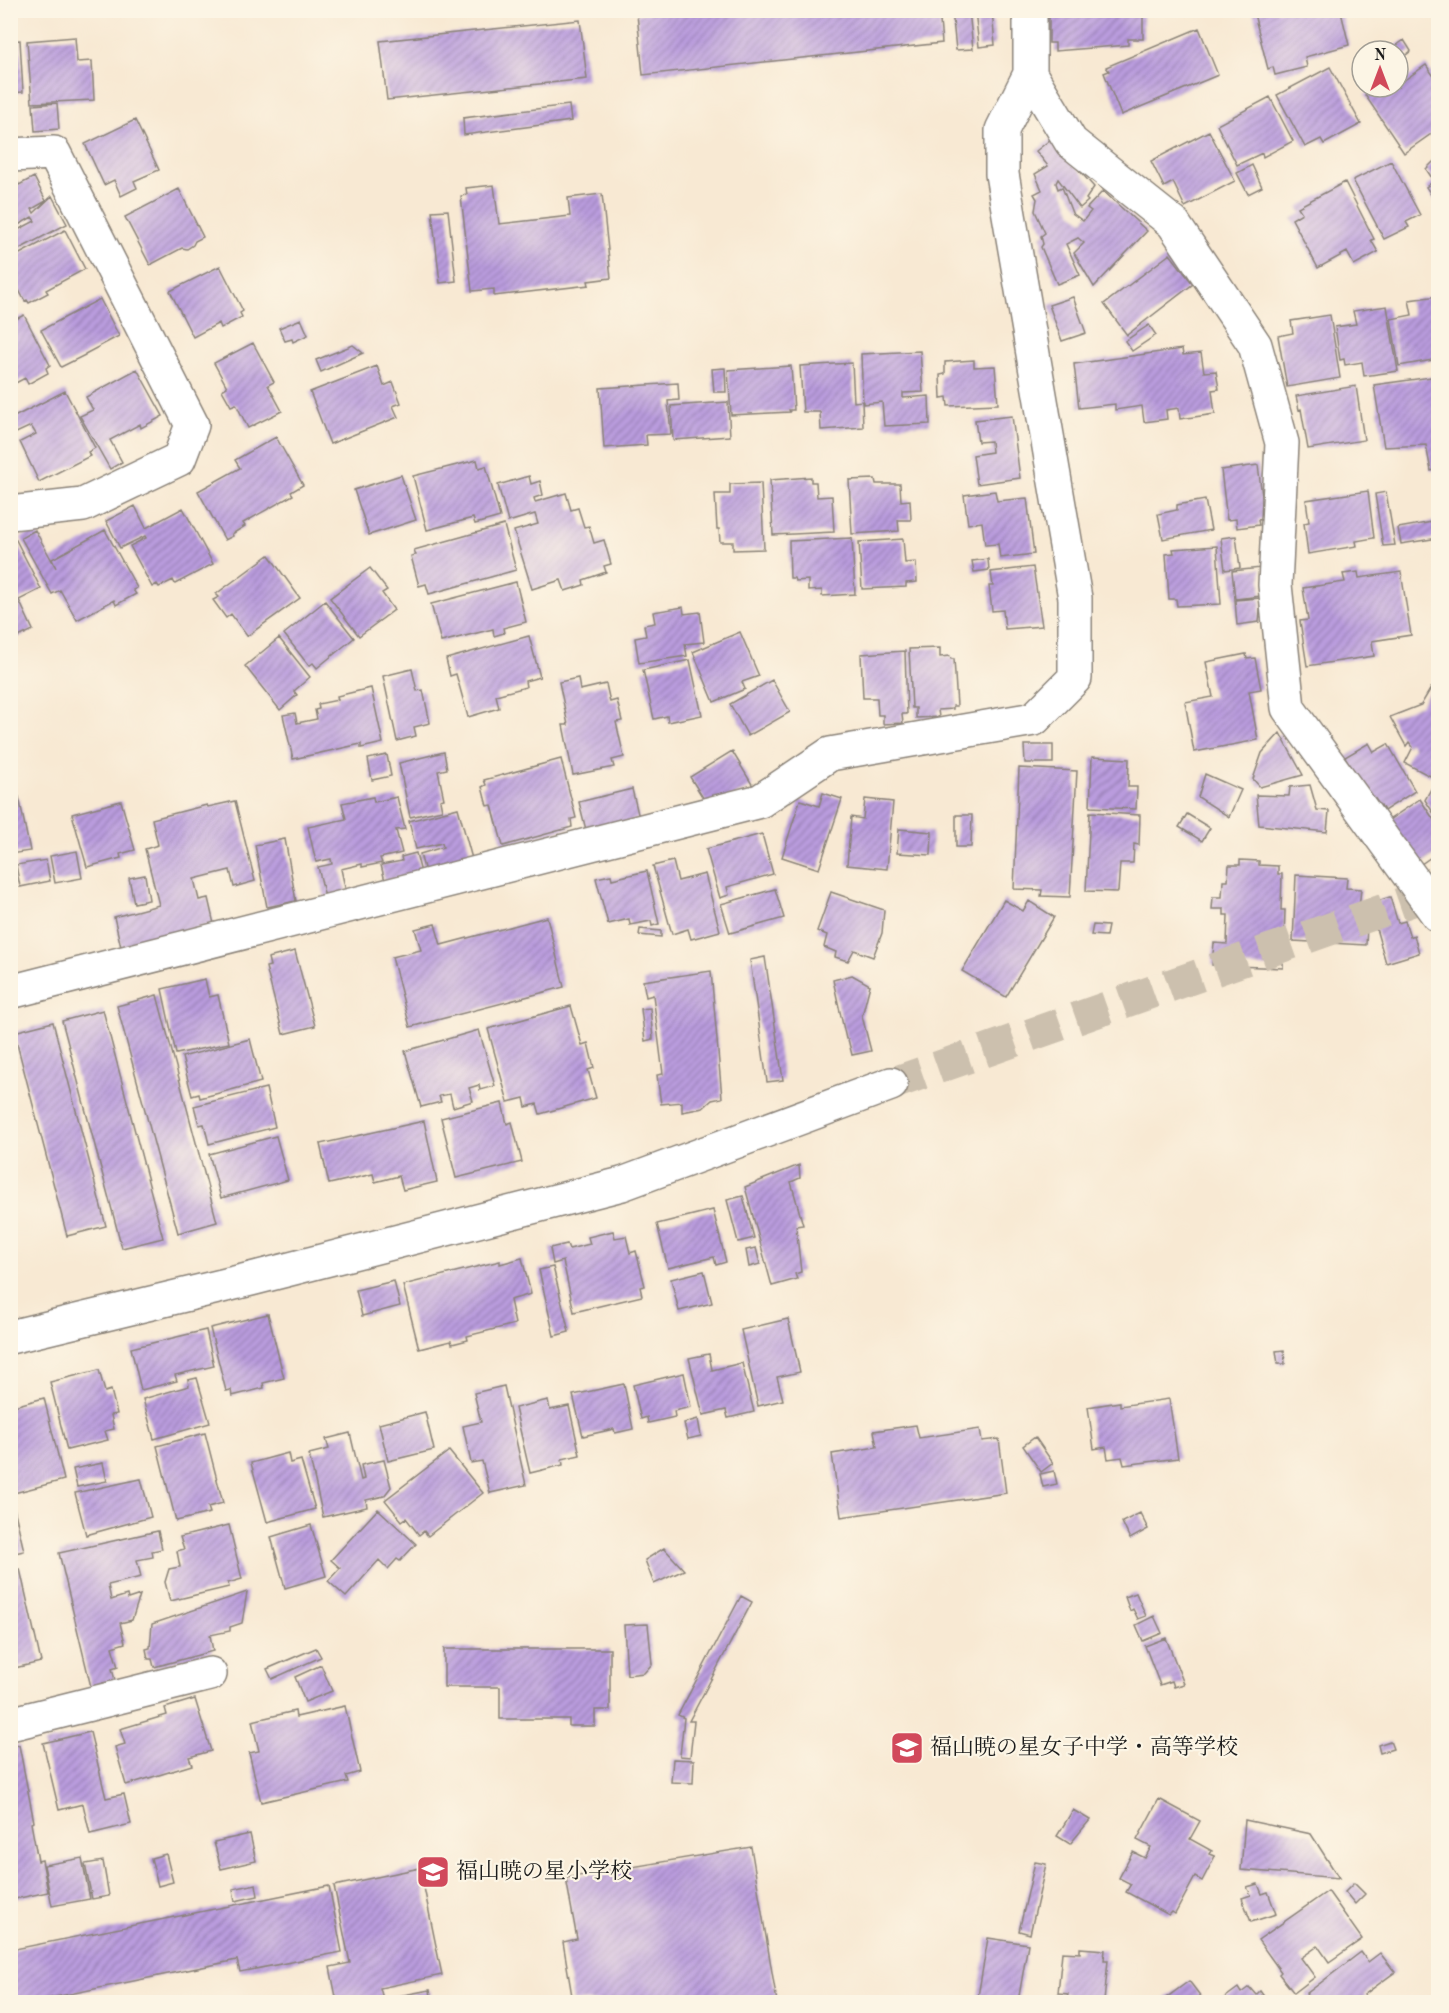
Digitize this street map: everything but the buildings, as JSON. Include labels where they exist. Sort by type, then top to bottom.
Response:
[{"type":"street","points":[[10,992],[760,801],[830,754],[1034,718],[1075,678],[1075,598],[1002,174],[1002,130],[1030,74],[1030,10]]},
{"type":"street","points":[[1030,74],[1071,142],[1173,223],[1255,345],[1282,443],[1275,585],[1288,708],[1438,915]]},
{"type":"street","points":[[10,155],[54,153],[192,425],[179,459],[83,505],[14,504]]},
{"type":"street","points":[[10,1337],[251,1279],[622,1184],[891,1084]]},
{"type":"street","points":[[10,1724],[210,1674]]},
{"type":"tunnel","points":[[891,1084],[1438,891]]},
{"type":"place","name":"福山暁の星女子中学・高等学校","points":[[907,1748]]},
{"type":"place","name":"福山暁の星小学校","points":[[433,1872]]}]
